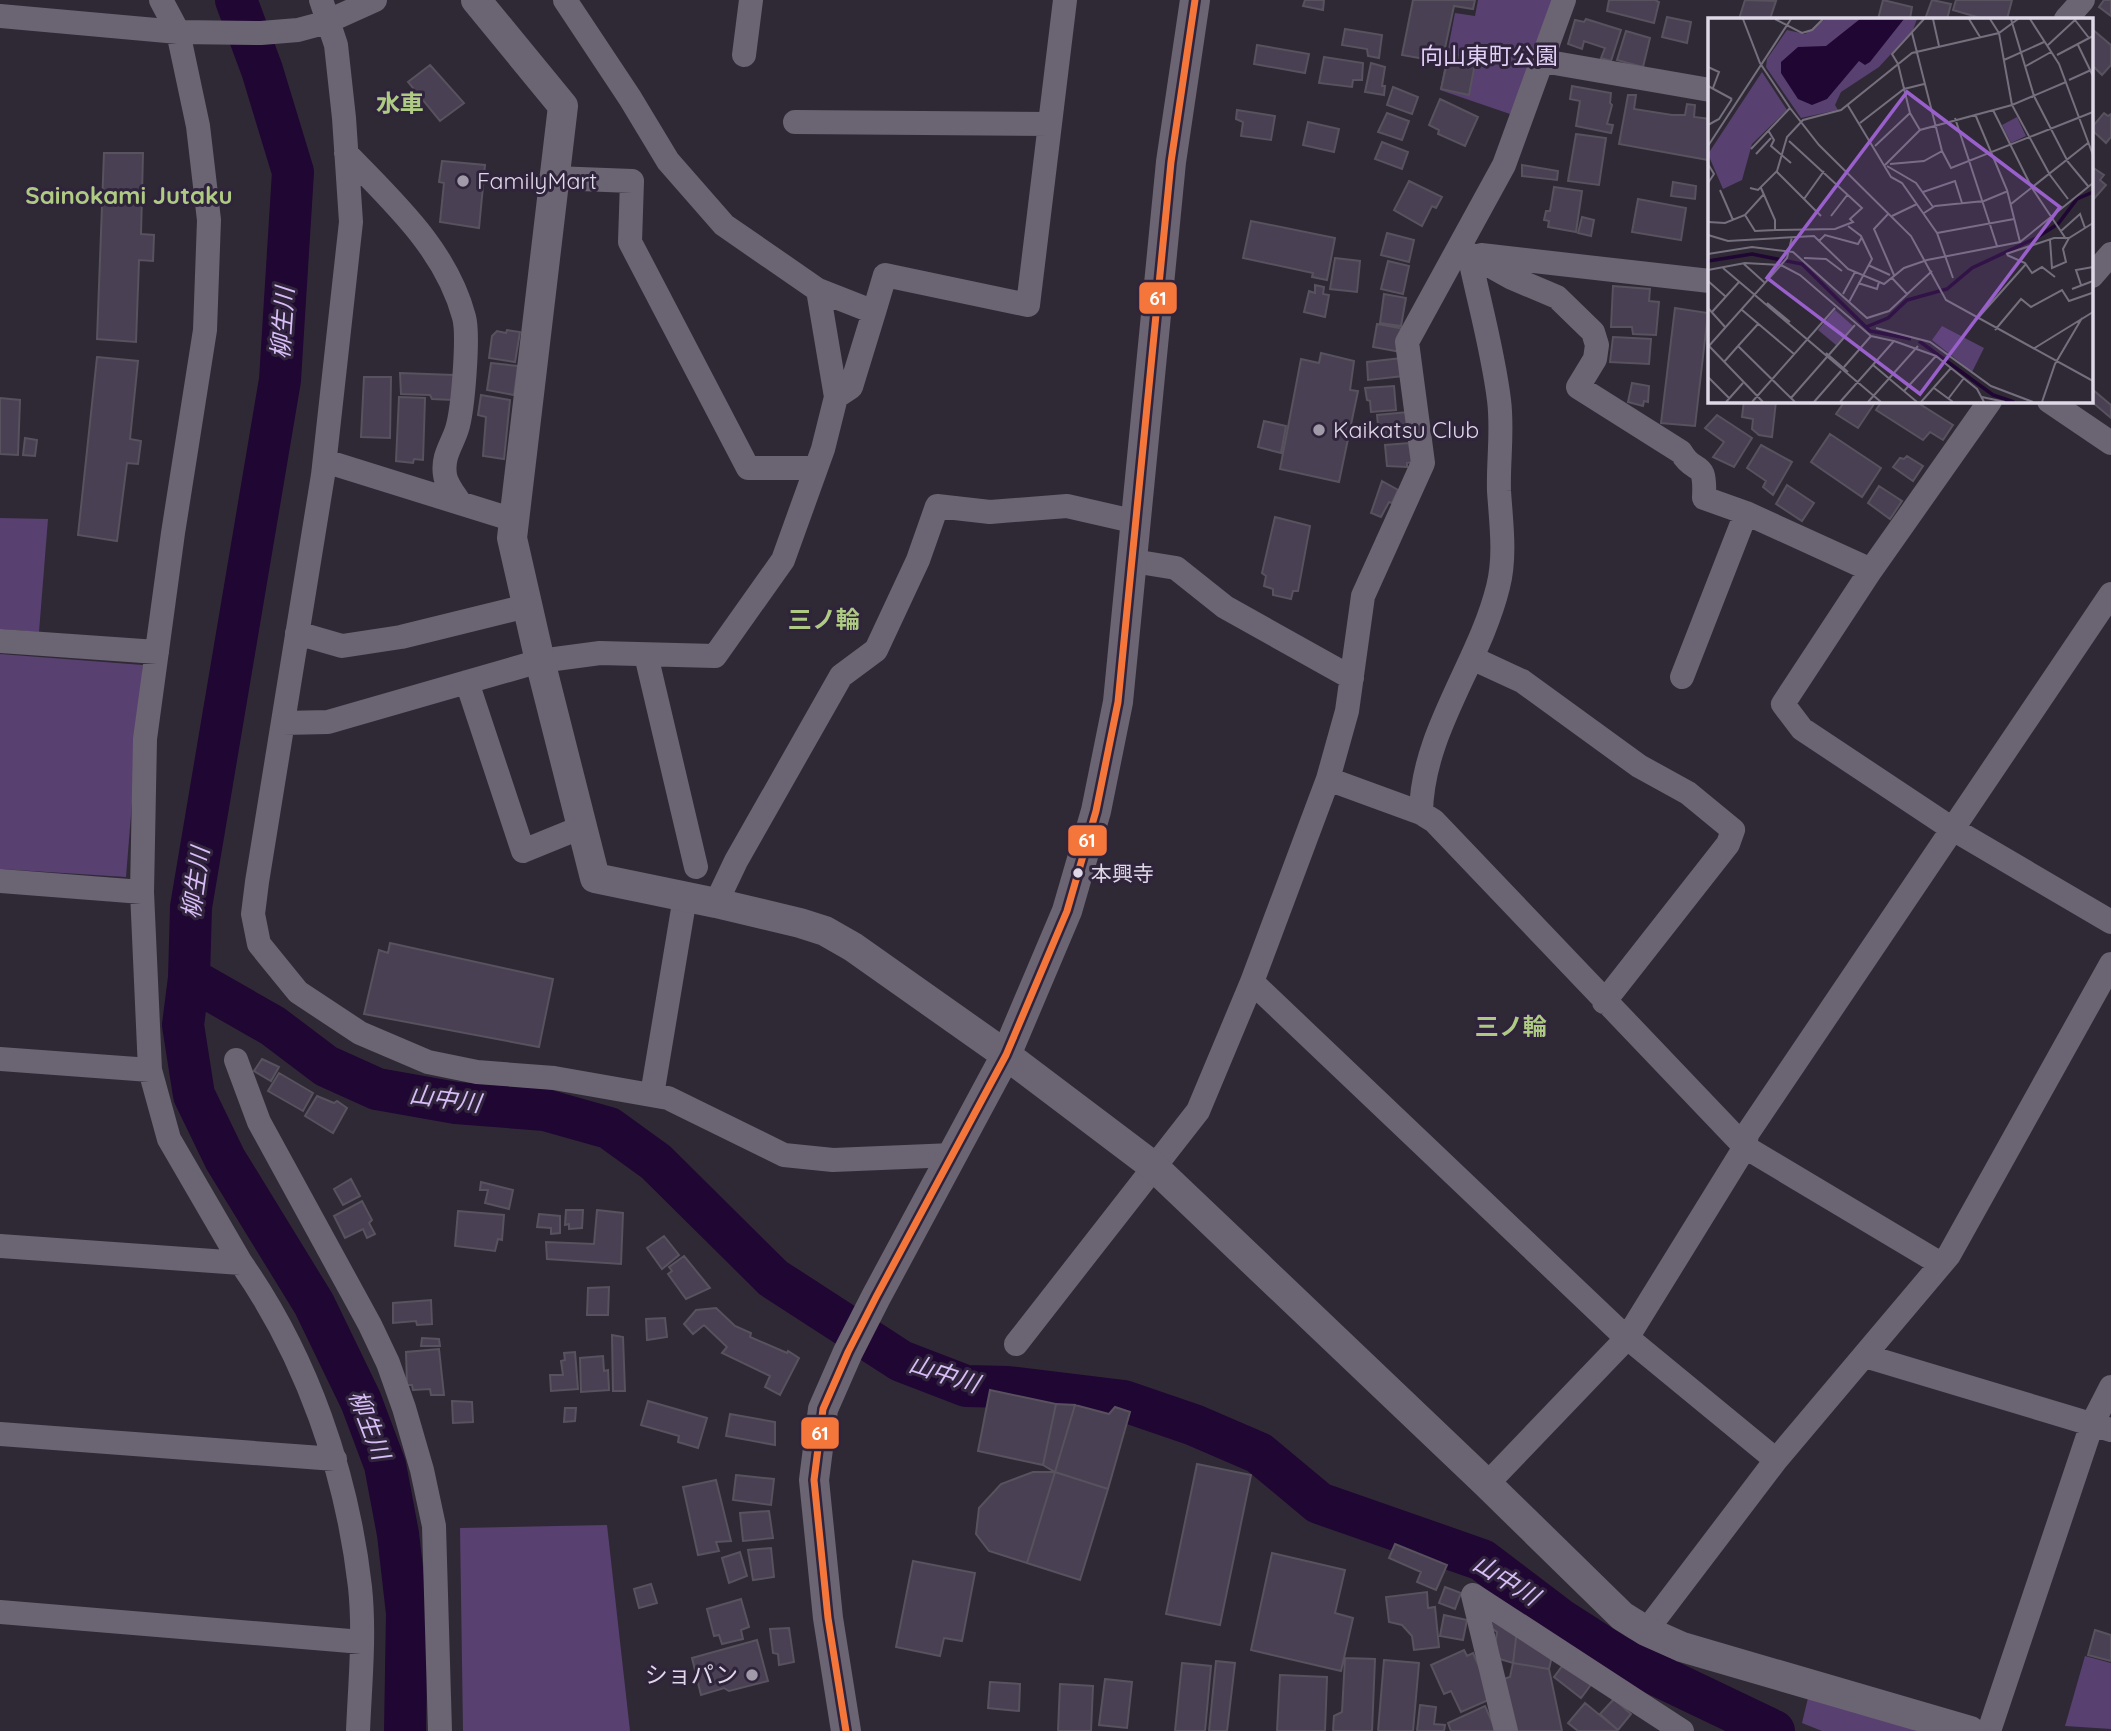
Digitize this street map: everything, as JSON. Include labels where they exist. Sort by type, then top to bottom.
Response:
[{"type":"street","points":[[161,0],[178,32],[200,139],[209,220],[205,330],[145,739],[142,892],[150,1070],[169,1139],[241,1263],[261,1291],[288,1342],[310,1391],[334,1459],[360,1587],[362,1642],[358,1731]]},
{"type":"street","points":[[0,16],[178,32],[261,33],[298,30],[325,15],[375,0]]},
{"type":"street","points":[[476,0],[563,106],[512,538],[540,662],[595,878],[716,903],[825,931],[853,947],[1006,1055],[1153,1166],[1622,1616],[1646,1631],[1682,1647],[1970,1731]]},
{"type":"street","points":[[565,0],[624,88],[668,161],[723,225],[818,290],[874,312]]},
{"type":"street","points":[[744,55],[751,0]]},
{"type":"street","points":[[836,397],[850,387],[886,275],[1028,306],[1065,0]]},
{"type":"street","points":[[846,1731],[828,1618],[814,1480],[823,1409],[876,1297],[1006,1055],[1067,911],[1096,811],[1118,702],[1171,162],[1195,0]]},
{"type":"street","points":[[1017,1344],[1198,1111],[1252,982],[1328,779],[1347,711],[1363,596],[1423,463],[1407,342],[1467,245],[1504,165],[1564,0]]},
{"type":"street","points":[[2067,18],[2082,0]]},
{"type":"street","points":[[325,15],[336,45],[351,222],[325,461],[253,914],[258,944],[298,992],[360,1033],[428,1062],[477,1072],[554,1078],[668,1098],[784,1155],[833,1160],[953,1156]]},
{"type":"street","points":[[1543,61],[1708,90]]},
{"type":"street","points":[[795,122],[1050,124]]},
{"type":"street","points":[[346,153],[417,227],[443,264],[465,318],[462,403],[457,429],[447,449],[444,476],[460,503]]},
{"type":"street","points":[[554,178],[632,181],[629,242],[748,468],[816,468]]},
{"type":"street","points":[[1467,245],[1708,281]]},
{"type":"street","points":[[1467,245],[1512,278],[1557,297],[1593,332],[1597,345],[1595,359],[1578,387],[1681,452],[1686,460],[1700,468],[1705,478],[1704,498],[1746,513],[1871,570]]},
{"type":"street","points":[[1421,813],[1421,795],[1428,759],[1472,658],[1498,587],[1502,557],[1499,401],[1467,245]]},
{"type":"street","points":[[2094,274],[2111,254]]},
{"type":"street","points":[[283,723],[328,722],[540,662],[600,653],[715,656],[783,560],[816,468],[836,397],[818,290]]},
{"type":"street","points":[[1989,402],[1871,570],[1783,704],[1802,729],[1951,828],[2111,922]]},
{"type":"street","points":[[2050,402],[2111,443]]},
{"type":"street","points":[[325,461],[514,520]]},
{"type":"street","points":[[716,903],[841,676],[876,650],[919,560],[937,506],[990,512],[1067,506],[1137,522]]},
{"type":"street","points":[[1682,677],[1746,513]]},
{"type":"street","points":[[1133,561],[1176,568],[1225,607],[1352,678]]},
{"type":"street","points":[[1487,1484],[1627,1338],[1745,1147],[1746,1134],[2111,594]]},
{"type":"street","points":[[297,634],[342,646],[401,637],[527,606]]},
{"type":"street","points":[[0,641],[157,652]]},
{"type":"street","points":[[646,655],[696,867]]},
{"type":"street","points":[[1472,658],[1522,681],[1639,766],[1688,793],[1733,830],[1728,844],[1604,1002]]},
{"type":"street","points":[[467,682],[523,851],[582,827]]},
{"type":"street","points":[[1328,779],[1421,813],[1434,821],[1745,1147],[1941,1264]]},
{"type":"street","points":[[652,1095],[671,895],[696,867],[734,866]]},
{"type":"street","points":[[0,881],[142,892]]},
{"type":"street","points":[[1646,1631],[1776,1460],[1949,1255],[2111,964]]},
{"type":"street","points":[[1252,982],[1627,1338],[1776,1460]]},
{"type":"street","points":[[0,1059],[150,1070]]},
{"type":"street","points":[[236,1060],[259,1122],[370,1325],[388,1363],[404,1408],[422,1470],[434,1526],[440,1731]]},
{"type":"street","points":[[0,1245],[241,1263]]},
{"type":"street","points":[[1865,1356],[2102,1427]]},
{"type":"street","points":[[1989,1731],[2102,1427],[2111,1387]]},
{"type":"street","points":[[0,1434],[334,1459]]},
{"type":"street","points":[[1506,1731],[1473,1595],[1682,1731]]},
{"type":"street","points":[[0,1612],[362,1642]]},
{"type":"green space","name":"向山東町公園","points":[[1478,0],[1555,0],[1510,114],[1440,90],[1455,13],[1475,16]]},
{"type":"green space","points":[[0,518],[48,519],[39,632],[0,629]]},
{"type":"green space","points":[[0,654],[143,665],[126,877],[0,869]]},
{"type":"green space","points":[[607,1525],[630,1731],[463,1731],[460,1528]]},
{"type":"green space","points":[[2085,1656],[2111,1663],[2111,1729],[2065,1726]]},
{"type":"green space","points":[[1808,1698],[1922,1731],[1822,1731],[1802,1723]]},
{"type":"building","points":[[1305,0],[1324,0],[1323,10],[1303,6]]},
{"type":"building","points":[[1413,0],[1475,0],[1473,9],[1454,6],[1442,62],[1402,55]]},
{"type":"building","points":[[1609,0],[1659,2],[1654,23],[1607,11]]},
{"type":"building","points":[[1745,0],[1776,1],[1770,18],[1739,18]]},
{"type":"building","points":[[1883,0],[1912,7],[1910,18],[1878,18]]},
{"type":"building","points":[[1932,0],[1951,4],[1947,18],[1925,18]]},
{"type":"building","points":[[1956,0],[2012,0],[2007,18],[1981,18],[1953,10]]},
{"type":"building","points":[[2104,0],[2111,0],[2111,16],[2099,7]]},
{"type":"building","points":[[1667,17],[1691,22],[1687,43],[1662,37]]},
{"type":"building","points":[[1586,19],[1621,30],[1611,61],[1601,58],[1605,48],[1584,41],[1582,49],[1568,44],[1575,20],[1584,22]]},
{"type":"building","points":[[1345,29],[1382,35],[1379,58],[1368,56],[1367,49],[1342,45]]},
{"type":"building","points":[[1626,31],[1650,38],[1643,67],[1617,60]]},
{"type":"building","points":[[2094,31],[2111,45],[2111,65],[2102,75],[2094,67]]},
{"type":"building","points":[[1257,45],[1309,54],[1305,73],[1254,64]]},
{"type":"building","points":[[1449,53],[1476,58],[1469,95],[1441,89]]},
{"type":"building","points":[[1324,57],[1363,63],[1362,80],[1353,80],[1352,87],[1319,83]]},
{"type":"building","points":[[1371,63],[1385,67],[1382,86],[1385,86],[1384,95],[1365,92]]},
{"type":"building","points":[[430,65],[464,103],[440,121],[408,82]]},
{"type":"building","points":[[1572,86],[1611,93],[1612,105],[1607,124],[1613,125],[1611,133],[1576,126],[1580,101],[1570,99]]},
{"type":"building","points":[[1393,87],[1418,97],[1412,114],[1387,105]]},
{"type":"building","points":[[1628,95],[1636,95],[1634,109],[1685,115],[1687,104],[1695,105],[1694,117],[1708,119],[1708,160],[1619,144]]},
{"type":"building","points":[[1440,99],[1478,117],[1465,146],[1438,134],[1439,130],[1429,125]]},
{"type":"building","points":[[1237,110],[1275,116],[1271,140],[1241,136],[1243,122],[1236,119]]},
{"type":"building","points":[[1387,113],[1409,121],[1402,140],[1378,132]]},
{"type":"building","points":[[2104,113],[2108,116],[2111,114],[2111,137],[2106,143],[2094,132],[2094,125]]},
{"type":"building","points":[[1308,122],[1339,129],[1334,152],[1303,145]]},
{"type":"building","points":[[1576,134],[1606,138],[1599,185],[1568,181]]},
{"type":"building","points":[[1382,142],[1408,152],[1402,169],[1375,159]]},
{"type":"building","points":[[104,153],[143,153],[141,234],[154,235],[153,261],[139,260],[136,342],[97,339]]},
{"type":"building","points":[[442,161],[485,165],[479,228],[440,222],[444,183],[439,182]]},
{"type":"building","points":[[1522,165],[1558,171],[1557,180],[1522,176]]},
{"type":"building","points":[[2094,168],[2104,175],[2100,180],[2106,185],[2094,199]]},
{"type":"building","points":[[1409,181],[1442,197],[1436,208],[1432,206],[1422,226],[1394,210]]},
{"type":"building","points":[[1673,182],[1696,186],[1695,199],[1671,196]]},
{"type":"building","points":[[1554,187],[1582,191],[1576,232],[1548,227],[1549,221],[1544,220],[1546,211],[1550,211]]},
{"type":"building","points":[[1638,199],[1686,208],[1681,240],[1632,232]]},
{"type":"building","points":[[1582,217],[1594,220],[1591,236],[1578,233]]},
{"type":"building","points":[[1251,221],[1335,238],[1327,280],[1312,277],[1313,273],[1243,258]]},
{"type":"building","points":[[1387,233],[1414,240],[1409,262],[1381,255]]},
{"type":"building","points":[[1335,258],[1360,261],[1357,292],[1330,289]]},
{"type":"building","points":[[1388,261],[1409,266],[1403,294],[1381,289]]},
{"type":"building","points":[[1315,285],[1324,287],[1323,294],[1329,295],[1325,317],[1304,312],[1309,291],[1315,293]]},
{"type":"building","points":[[1613,286],[1650,289],[1649,301],[1659,302],[1656,335],[1633,334],[1632,327],[1611,327]]},
{"type":"building","points":[[1384,294],[1406,298],[1401,326],[1380,323]]},
{"type":"building","points":[[1675,308],[1708,313],[1695,426],[1661,423]]},
{"type":"building","points":[[1377,324],[1405,329],[1401,352],[1373,347]]},
{"type":"building","points":[[507,330],[520,332],[515,362],[489,358],[492,336],[497,331],[506,333]]},
{"type":"building","points":[[1613,337],[1651,339],[1649,364],[1610,362]]},
{"type":"building","name":"Kaikatsu Club","points":[[1321,353],[1354,361],[1350,390],[1358,391],[1339,482],[1280,469],[1301,359],[1319,363]]},
{"type":"building","points":[[97,357],[138,361],[130,439],[141,441],[138,464],[127,463],[117,541],[78,535]]},
{"type":"building","points":[[1401,358],[1403,376],[1368,380],[1367,362]]},
{"type":"building","points":[[491,363],[518,366],[514,395],[487,390]]},
{"type":"building","points":[[400,373],[454,375],[453,400],[432,399],[430,395],[401,394]]},
{"type":"building","points":[[364,377],[391,377],[390,438],[361,437]]},
{"type":"building","points":[[1632,383],[1649,386],[1648,402],[1644,401],[1643,406],[1628,402]]},
{"type":"building","points":[[1394,386],[1396,410],[1371,412],[1365,388]]},
{"type":"building","points":[[2094,391],[2111,405],[2111,418],[2092,402]]},
{"type":"building","points":[[481,395],[510,400],[504,459],[483,456],[486,417],[478,415]]},
{"type":"building","points":[[399,397],[425,398],[423,460],[414,459],[413,463],[396,461]]},
{"type":"building","points":[[0,398],[20,400],[18,455],[0,454]]},
{"type":"building","points":[[1744,402],[1776,402],[1772,437],[1759,435],[1752,429],[1753,419],[1742,417]]},
{"type":"building","points":[[1844,402],[1875,402],[1858,428],[1836,414]]},
{"type":"building","points":[[1881,402],[1917,402],[1953,425],[1943,440],[1930,432],[1923,440],[1876,410]]},
{"type":"building","points":[[1408,412],[1410,432],[1379,435],[1377,415]]},
{"type":"building","points":[[1717,415],[1752,438],[1734,467],[1713,457],[1724,442],[1705,428]]},
{"type":"building","points":[[1264,421],[1286,426],[1281,453],[1258,447]]},
{"type":"building","points":[[1830,434],[1881,468],[1862,497],[1811,462]]},
{"type":"building","points":[[25,438],[37,440],[35,456],[23,455]]},
{"type":"building","points":[[1409,443],[1412,462],[1407,463],[1407,467],[1387,466],[1385,445]]},
{"type":"building","points":[[1761,445],[1792,462],[1773,495],[1763,487],[1766,481],[1747,468]]},
{"type":"building","points":[[1907,456],[1923,466],[1913,481],[1893,467],[1900,458]]},
{"type":"building","points":[[1382,481],[1398,490],[1381,517],[1371,513]]},
{"type":"building","points":[[1787,485],[1814,503],[1802,521],[1776,504]]},
{"type":"building","points":[[1879,486],[1902,501],[1890,519],[1868,503]]},
{"type":"building","points":[[1275,517],[1310,526],[1298,591],[1293,591],[1291,599],[1273,595],[1273,589],[1264,586],[1266,576],[1262,573]]},
{"type":"building","points":[[390,943],[553,979],[539,1047],[364,1014],[379,950],[388,953]]},
{"type":"building","points":[[262,1059],[279,1067],[271,1081],[254,1071]]},
{"type":"building","points":[[279,1073],[313,1093],[303,1111],[268,1091]]},
{"type":"building","points":[[317,1096],[334,1103],[337,1101],[347,1108],[333,1133],[305,1116]]},
{"type":"building","points":[[351,1179],[360,1196],[343,1205],[334,1189]]},
{"type":"building","points":[[481,1182],[513,1190],[509,1209],[485,1203],[488,1190],[480,1190]]},
{"type":"building","points":[[362,1201],[372,1220],[369,1223],[375,1234],[367,1238],[363,1229],[345,1238],[334,1216]]},
{"type":"building","points":[[566,1210],[583,1210],[582,1228],[569,1229],[569,1224],[565,1225]]},
{"type":"building","points":[[597,1210],[623,1213],[621,1264],[547,1259],[546,1242],[594,1244]]},
{"type":"building","points":[[458,1211],[504,1215],[502,1240],[498,1239],[495,1251],[455,1246]]},
{"type":"building","points":[[539,1214],[560,1216],[560,1233],[551,1234],[551,1228],[537,1227]]},
{"type":"building","points":[[664,1236],[679,1255],[662,1269],[647,1248]]},
{"type":"building","points":[[684,1256],[710,1288],[686,1299],[668,1274],[672,1271],[669,1267]]},
{"type":"building","points":[[609,1287],[608,1315],[587,1315],[588,1288]]},
{"type":"building","points":[[431,1300],[432,1324],[417,1325],[416,1321],[393,1323],[393,1303]]},
{"type":"building","points":[[716,1308],[735,1326],[751,1333],[750,1337],[787,1353],[788,1351],[799,1358],[780,1395],[765,1387],[770,1376],[722,1353],[727,1347],[704,1325],[693,1334],[684,1324],[696,1310]]},
{"type":"building","points":[[665,1318],[667,1337],[647,1340],[646,1319]]},
{"type":"building","points":[[612,1335],[623,1337],[625,1391],[613,1391]]},
{"type":"building","points":[[422,1338],[439,1339],[440,1346],[421,1346]]},
{"type":"building","points":[[439,1349],[444,1395],[431,1395],[430,1389],[413,1390],[412,1385],[407,1385],[406,1352]]},
{"type":"building","points":[[575,1352],[578,1389],[551,1391],[550,1375],[563,1375],[561,1361],[565,1360],[564,1353]]},
{"type":"building","points":[[603,1356],[604,1371],[608,1370],[609,1390],[581,1392],[580,1358]]},
{"type":"building","points":[[990,1390],[1056,1404],[1043,1465],[978,1451]]},
{"type":"building","points":[[452,1401],[472,1402],[473,1422],[453,1423]]},
{"type":"building","points":[[648,1401],[707,1418],[698,1448],[678,1442],[679,1436],[641,1425]]},
{"type":"building","points":[[1056,1404],[1075,1405],[1055,1472],[1043,1465]]},
{"type":"building","points":[[1075,1405],[1109,1414],[1115,1407],[1130,1412],[1108,1489],[1055,1472]]},
{"type":"building","points":[[565,1408],[576,1408],[575,1421],[564,1422]]},
{"type":"building","points":[[730,1414],[775,1422],[775,1445],[726,1436]]},
{"type":"building","points":[[1197,1464],[1251,1475],[1220,1625],[1166,1614]]},
{"type":"building","points":[[1033,1472],[1055,1472],[1027,1563],[989,1551],[976,1534],[979,1508],[1001,1484]]},
{"type":"building","points":[[1055,1472],[1108,1489],[1080,1580],[1027,1563]]},
{"type":"building","points":[[736,1475],[774,1479],[771,1505],[733,1500]]},
{"type":"building","points":[[716,1480],[731,1541],[716,1542],[719,1551],[698,1555],[683,1487]]},
{"type":"building","points":[[769,1511],[773,1538],[743,1541],[740,1513]]},
{"type":"building","points":[[1395,1544],[1447,1565],[1436,1590],[1417,1582],[1421,1572],[1389,1558]]},
{"type":"building","points":[[771,1548],[774,1577],[753,1580],[748,1550]]},
{"type":"building","points":[[740,1552],[747,1576],[729,1583],[722,1558]]},
{"type":"building","points":[[1272,1553],[1345,1570],[1335,1613],[1353,1618],[1341,1671],[1251,1650]]},
{"type":"building","points":[[913,1561],[975,1573],[962,1641],[944,1638],[940,1656],[896,1647]]},
{"type":"building","points":[[651,1584],[657,1603],[639,1608],[634,1589]]},
{"type":"building","points":[[1445,1587],[1461,1593],[1455,1609],[1439,1603]]},
{"type":"building","points":[[1427,1592],[1428,1608],[1435,1607],[1439,1647],[1414,1650],[1412,1636],[1402,1625],[1389,1622],[1386,1597]]},
{"type":"building","points":[[741,1599],[749,1627],[741,1630],[743,1639],[722,1644],[719,1635],[714,1636],[707,1609]]},
{"type":"building","points":[[1490,1614],[1517,1630],[1513,1663],[1493,1657],[1497,1632],[1487,1625]]},
{"type":"building","points":[[1444,1615],[1467,1620],[1463,1640],[1440,1636]]},
{"type":"building","points":[[789,1628],[794,1662],[779,1665],[778,1654],[773,1653],[770,1629]]},
{"type":"building","points":[[1517,1630],[1552,1656],[1549,1669],[1513,1663]]},
{"type":"building","points":[[2095,1630],[2111,1635],[2111,1661],[2088,1655]]},
{"type":"building","points":[[757,1640],[768,1681],[729,1691],[724,1688],[701,1695],[692,1658]]},
{"type":"building","points":[[1464,1650],[1467,1656],[1473,1653],[1493,1698],[1461,1712],[1451,1691],[1444,1694],[1431,1665]]},
{"type":"building","points":[[1345,1658],[1375,1659],[1372,1731],[1333,1731],[1334,1716],[1342,1712]]},
{"type":"building","points":[[1384,1660],[1419,1663],[1413,1731],[1378,1731]]},
{"type":"building","points":[[1216,1661],[1235,1663],[1227,1731],[1209,1731]]},
{"type":"building","points":[[1566,1661],[1593,1682],[1581,1698],[1554,1677]]},
{"type":"building","points":[[1182,1663],[1211,1666],[1205,1731],[1175,1731]]},
{"type":"building","points":[[1513,1663],[1549,1669],[1562,1731],[1511,1731],[1500,1680],[1510,1677]]},
{"type":"building","points":[[1280,1675],[1327,1677],[1325,1731],[1277,1731]]},
{"type":"building","points":[[1105,1679],[1132,1682],[1127,1728],[1099,1725]]},
{"type":"building","points":[[990,1682],[1020,1684],[1019,1711],[988,1708]]},
{"type":"building","points":[[1060,1684],[1093,1686],[1091,1731],[1058,1731]]},
{"type":"building","points":[[1614,1699],[1631,1714],[1618,1730],[1600,1714]]},
{"type":"building","points":[[1585,1703],[1618,1730],[1578,1731],[1568,1723]]},
{"type":"building","points":[[1420,1705],[1436,1707],[1434,1724],[1445,1725],[1444,1731],[1417,1731]]},
{"type":"building","points":[[1485,1706],[1496,1731],[1451,1731],[1448,1723]]},
{"type":"waterway","name":"柳生川","points":[[236,0],[262,70],[293,172],[280,380],[191,907],[189,978],[183,1025],[194,1095],[225,1159],[314,1304],[361,1401],[385,1465],[398,1534],[407,1613],[405,1731]]},
{"type":"waterway","name":"山中川","points":[[189,978],[273,1026],[326,1066],[377,1089],[456,1103],[545,1110],[609,1128],[656,1162],[773,1278],[901,1361],[966,1386],[1008,1387],[1124,1401],[1194,1425],[1259,1453],[1319,1503],[1482,1560],[1561,1620],[1617,1656],[1774,1731]]},
{"type":"transit line","name":"61","points":[[846,1731],[828,1618],[814,1480],[823,1409],[876,1297],[1006,1055],[1067,911],[1096,811],[1118,702],[1171,162],[1195,0]]},
{"type":"place","name":"FamilyMart","points":[[463,181]]},
{"type":"place","name":"Kaikatsu Club","points":[[1319,430]]},
{"type":"place","name":"本興寺","points":[[1078,873]]},
{"type":"place","name":"ショパン","points":[[752,1675]]},
{"type":"district","name":"水車","points":[[400,104]]},
{"type":"district","name":"Sainokami Jutaku","points":[[129,196]]},
{"type":"district","name":"三ノ輪","points":[[824,620]]},
{"type":"district","name":"三ノ輪","points":[[1511,1027]]}]
